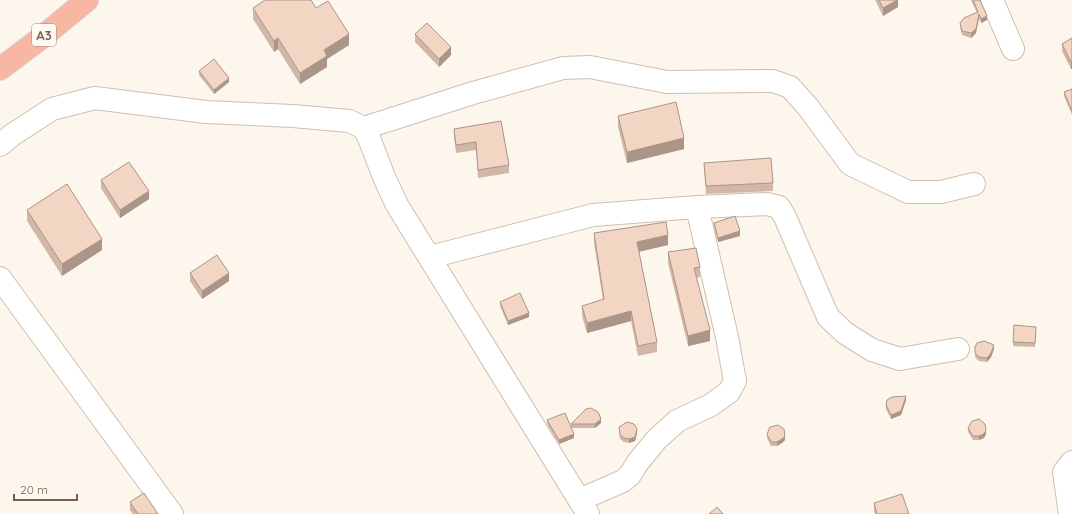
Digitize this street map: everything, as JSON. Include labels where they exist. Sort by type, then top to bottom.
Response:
[{"type":"highway","name":"A3","points":[[0,69],[87,0]]},
{"type":"street","points":[[992,0],[1013,49]]},
{"type":"street","points":[[364,128],[473,93],[563,68],[590,67],[667,82],[773,81],[790,88],[808,107],[850,164],[908,192],[941,192],[974,184]]},
{"type":"street","points":[[0,145],[52,108],[95,98],[206,112],[293,116],[349,121],[364,128],[397,204],[584,507],[630,475],[638,462],[657,439],[677,421],[729,392],[735,381],[728,337],[697,207]]},
{"type":"street","points":[[430,257],[593,215],[697,207],[767,204],[779,207],[828,317],[845,333],[872,350],[900,359],[958,349]]},
{"type":"street","points":[[0,278],[172,514]]},
{"type":"street","points":[[1070,514],[1064,472],[1072,462]]},
{"type":"building","points":[[265,0],[311,0],[316,8],[328,1],[349,34],[324,50],[327,56],[300,73],[278,38],[274,41],[253,8]]},
{"type":"building","points":[[879,0],[897,0],[883,8]]},
{"type":"building","points":[[973,0],[980,0],[987,16],[981,19],[979,14],[976,29],[971,33],[962,31],[960,23],[964,18],[978,12]]},
{"type":"building","points":[[427,23],[451,47],[439,59],[415,34]]},
{"type":"building","points":[[1072,38],[1072,61],[1071,62],[1062,44]]},
{"type":"building","points":[[214,59],[229,78],[214,90],[199,71]]},
{"type":"building","points":[[1072,89],[1072,111],[1064,92]]},
{"type":"building","points":[[676,102],[684,138],[627,152],[618,116]]},
{"type":"building","points":[[501,121],[509,165],[478,170],[476,142],[456,145],[454,129]]},
{"type":"building","points":[[771,158],[773,183],[706,186],[704,163]]},
{"type":"building","points":[[129,162],[149,191],[120,210],[101,180]]},
{"type":"building","points":[[67,184],[102,239],[62,264],[27,210]]},
{"type":"building","points":[[735,216],[740,231],[718,238],[714,223]]},
{"type":"building","points":[[666,222],[668,235],[637,242],[657,342],[638,346],[631,311],[587,323],[582,306],[604,299],[594,233]]},
{"type":"building","points":[[696,248],[700,267],[694,268],[710,330],[688,336],[668,252]]},
{"type":"building","points":[[217,255],[229,273],[202,291],[190,273]]},
{"type":"building","points":[[520,293],[529,313],[508,321],[500,302]]},
{"type":"building","points":[[1014,325],[1036,327],[1035,343],[1013,342]]},
{"type":"building","points":[[984,341],[994,345],[987,358],[979,357],[975,353],[977,343]]},
{"type":"building","points":[[906,396],[901,411],[891,415],[886,405],[887,400],[892,397]]},
{"type":"building","points":[[591,408],[598,412],[601,419],[595,424],[571,424],[586,409]]},
{"type":"building","points":[[565,413],[574,434],[559,440],[547,420]]},
{"type":"building","points":[[979,419],[985,424],[986,430],[984,434],[973,436],[968,428],[972,421]]},
{"type":"building","points":[[627,422],[634,424],[637,429],[635,437],[629,439],[620,435],[619,427]]},
{"type":"building","points":[[778,425],[784,429],[785,436],[777,442],[771,442],[767,434],[770,427]]},
{"type":"building","points":[[144,493],[158,514],[138,514],[130,502]]},
{"type":"building","points":[[902,494],[909,514],[877,514],[874,503]]},
{"type":"building","points":[[717,507],[723,514],[709,514]]}]
